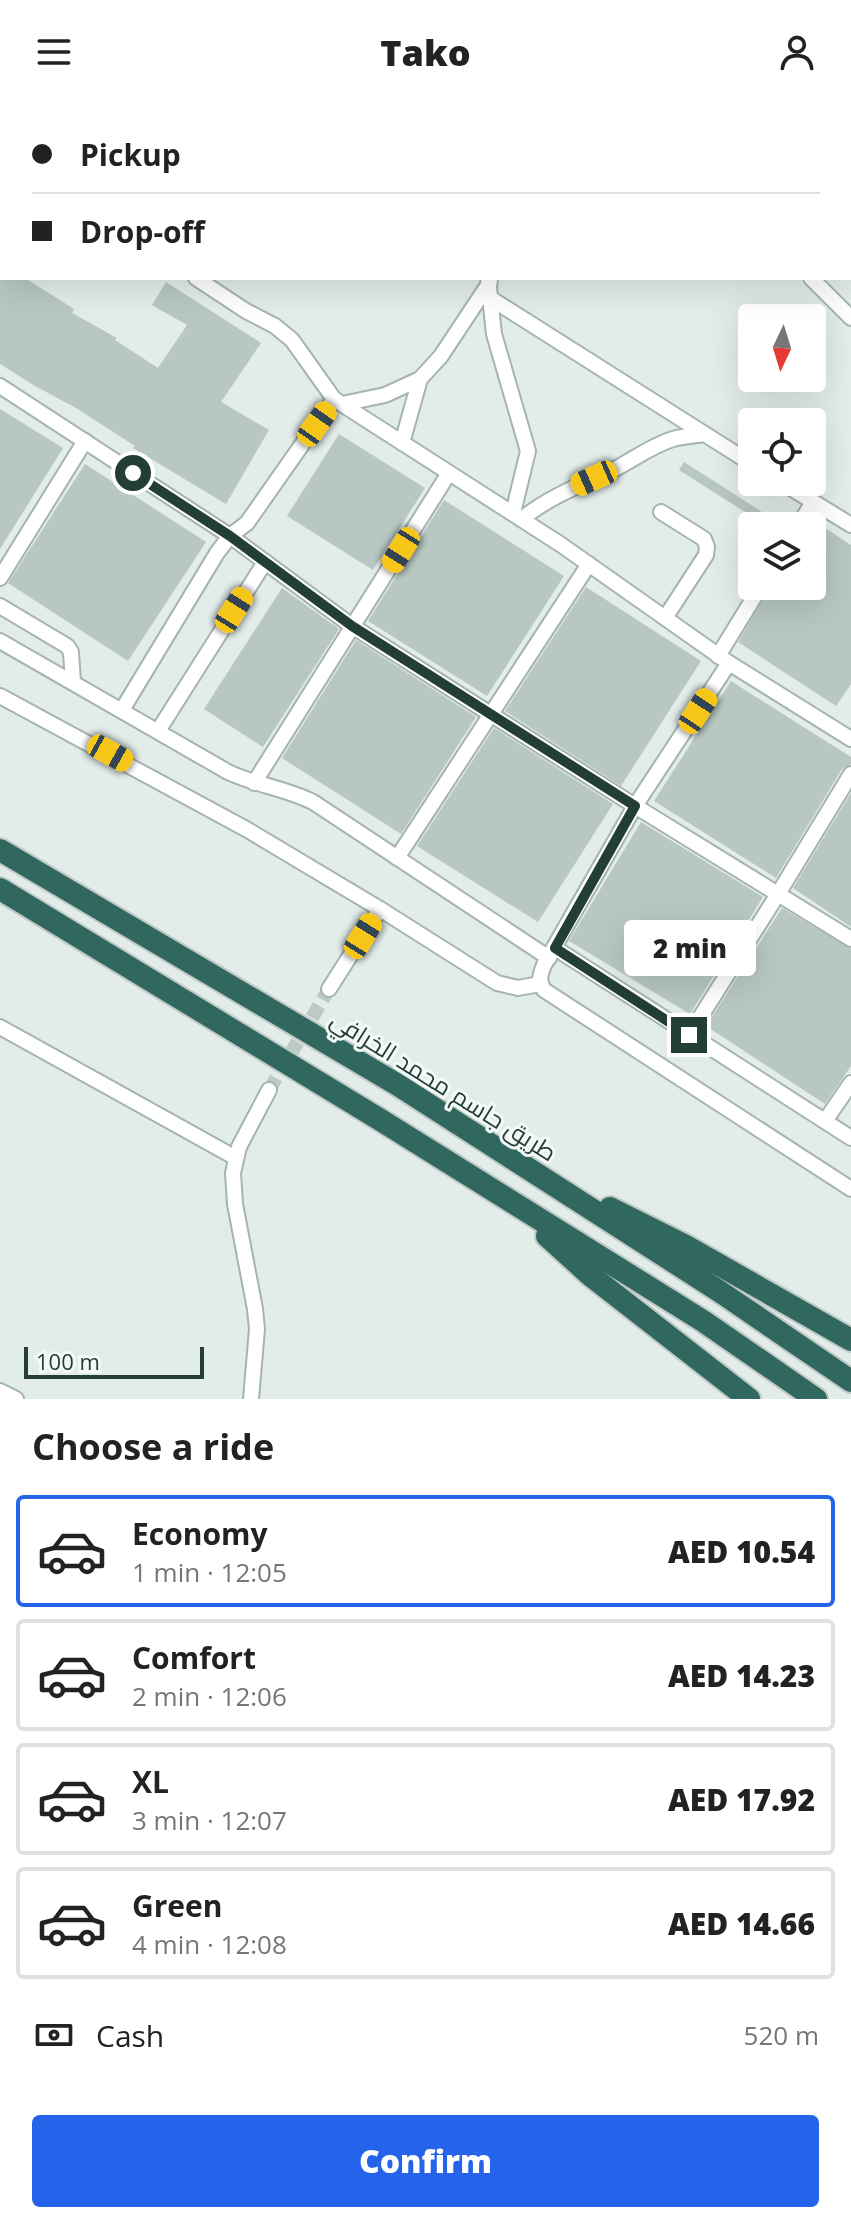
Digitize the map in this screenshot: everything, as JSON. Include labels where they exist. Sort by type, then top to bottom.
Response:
[{"type":"highway","name":"طريق جاسم محمد الخرافي","points":[[0,850],[338,1048],[719,1291],[851,1381]]},
{"type":"highway","points":[[0,889],[248,1038],[703,1321],[816,1399]]},
{"type":"highway","points":[[551,1183],[659,1231],[851,1340]]},
{"type":"highway","points":[[501,1196],[590,1275],[749,1399]]},
{"type":"street","points":[[199,280],[275,326],[292,340],[338,401],[589,564],[724,659],[851,739]]},
{"type":"street","points":[[813,280],[851,318]]},
{"type":"street","points":[[122,710],[217,553],[230,536],[247,523],[338,401],[385,395],[420,379],[441,356],[490,284]]},
{"type":"street","points":[[490,284],[738,455]]},
{"type":"street","points":[[490,284],[494,334],[528,451],[517,516]]},
{"type":"street","points":[[402,443],[420,379]]},
{"type":"street","points":[[0,386],[230,536],[352,626],[851,939]]},
{"type":"street","points":[[517,516],[656,445],[675,438],[704,434]]},
{"type":"street","points":[[0,578],[85,441]]},
{"type":"street","points":[[254,783],[449,473]]},
{"type":"street","points":[[803,496],[851,525]]},
{"type":"street","points":[[807,512],[813,502]]},
{"type":"street","points":[[661,512],[701,537],[707,547],[706,555],[665,618]]},
{"type":"street","points":[[158,731],[265,562]]},
{"type":"street","points":[[397,858],[589,564]]},
{"type":"street","points":[[754,600],[724,659],[635,806],[539,978],[544,990],[851,1189]]},
{"type":"street","points":[[0,606],[67,646],[71,652],[73,682]]},
{"type":"street","points":[[0,641],[228,772],[254,783],[292,792],[313,802],[397,858],[689,1035],[851,1138]]},
{"type":"street","points":[[0,696],[192,798],[380,909],[497,983],[518,988],[540,984]]},
{"type":"street","points":[[689,1035],[851,774]]},
{"type":"street","points":[[329,989],[380,909]]},
{"type":"street","points":[[0,1027],[236,1158]]},
{"type":"street","points":[[825,1121],[851,1083]]},
{"type":"street","points":[[251,1399],[257,1329],[233,1189],[236,1158],[244,1136],[269,1090]]},
{"type":"street","points":[[0,1391],[16,1399]]},
{"type":"building","points":[[0,280],[28,280],[74,309],[72,313],[117,338],[115,340],[158,368],[187,325],[152,305],[166,282],[261,343],[221,402],[269,430],[226,504],[133,448],[135,446],[76,408],[0,364]]},
{"type":"building","points":[[0,409],[63,448],[0,549]]},
{"type":"building","points":[[339,434],[425,488],[373,570],[287,516]]},
{"type":"building","points":[[684,462],[762,512],[745,512],[679,470]]},
{"type":"building","points":[[85,464],[206,542],[128,661],[8,583]]},
{"type":"building","points":[[444,500],[564,576],[487,696],[368,621]]},
{"type":"building","points":[[826,529],[851,545],[851,684],[836,706],[738,642],[763,600],[826,600]]},
{"type":"building","points":[[586,587],[701,661],[621,786],[505,711]]},
{"type":"building","points":[[282,588],[339,629],[263,747],[204,709]]},
{"type":"building","points":[[356,640],[476,717],[401,834],[282,758]]},
{"type":"building","points":[[731,681],[851,757],[851,764],[842,769],[776,878],[654,801]]},
{"type":"building","points":[[494,728],[613,804],[538,922],[417,846]]},
{"type":"building","points":[[851,793],[851,927],[793,888]]},
{"type":"building","points":[[641,822],[763,897],[690,1014],[569,941]]},
{"type":"building","points":[[782,908],[851,949],[851,1066],[825,1104],[706,1026]]},
{"type":"tunnel","points":[[269,1090],[329,989]]},
{"type":"route","points":[[133,473],[230,536],[352,626],[635,806],[555,948],[689,1035]]}]
